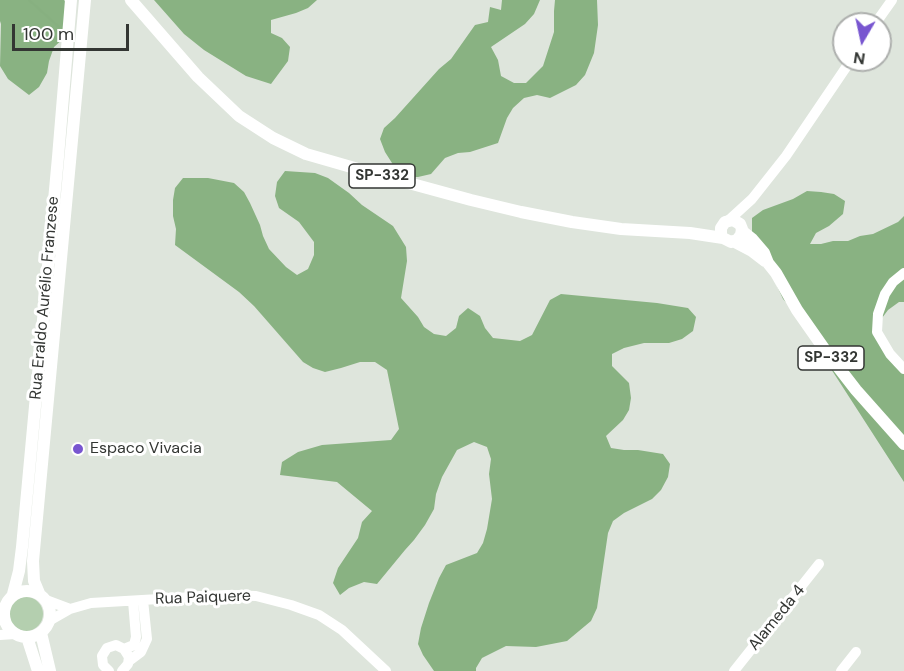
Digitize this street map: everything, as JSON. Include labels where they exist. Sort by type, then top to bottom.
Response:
[{"type":"main road","name":"Rua Eraldo Aurélio Franzese","points":[[13,594],[22,548],[71,0]]},
{"type":"main road","name":"Rua Eraldo Aurélio Franzese","points":[[43,597],[34,581],[33,561],[85,0]]},
{"type":"main road","name":"SP-332","points":[[131,0],[198,77],[239,116],[273,138],[306,154],[521,212],[605,227],[690,232],[709,226],[727,231],[768,263]]},
{"type":"main road","points":[[727,231],[740,238],[742,229]]},
{"type":"main road","name":"SP-332","points":[[742,229],[764,253],[797,310],[825,350],[856,390],[904,444]]},
{"type":"main road","points":[[21,635],[41,633],[49,621],[50,610],[43,597],[31,590],[13,594],[2,614],[6,624],[21,635],[38,671]]},
{"type":"main road","points":[[41,633],[50,671]]},
{"type":"street","points":[[727,231],[786,156],[842,72]]},
{"type":"street","points":[[742,229],[752,199]]},
{"type":"street","points":[[904,273],[893,282],[885,294],[878,314],[878,332],[890,354],[904,369]]},
{"type":"street","name":"Alameda 4","points":[[734,671],[819,564]]},
{"type":"street","name":"Rua Paiquere","points":[[49,621],[70,609],[91,603],[241,594],[256,596],[319,615],[342,630],[386,671]]},
{"type":"street","points":[[43,597],[70,609]]},
{"type":"street","points":[[124,649],[134,645],[136,638],[138,600]]},
{"type":"street","points":[[124,668],[141,652],[147,639],[138,600]]},
{"type":"street","points":[[0,635],[21,635]]},
{"type":"street","points":[[106,669],[102,656],[107,648],[116,645],[128,654],[124,668]]},
{"type":"street","points":[[841,671],[856,652]]},
{"type":"green space","points":[[0,0],[64,0],[73,13],[64,38],[54,47],[47,73],[39,87],[29,95],[8,79],[0,66]]},
{"type":"green space","points":[[154,0],[317,0],[308,8],[271,20],[271,33],[282,38],[290,47],[288,61],[271,84],[246,76],[204,50],[184,34]]},
{"type":"green space","points":[[502,0],[540,0],[534,14],[525,24],[491,47],[498,60],[501,76],[514,83],[526,83],[543,66],[554,32],[555,0],[597,0],[598,25],[594,53],[585,75],[576,85],[550,98],[537,95],[524,98],[513,108],[507,118],[498,143],[445,158],[431,174],[418,177],[397,175],[380,139],[384,128],[451,59],[475,25],[488,22],[490,7],[501,10]]},
{"type":"green space","points":[[285,171],[315,173],[328,178],[393,226],[406,247],[407,261],[401,298],[424,327],[434,334],[446,336],[456,328],[459,316],[468,308],[480,316],[485,328],[493,338],[520,341],[532,335],[550,300],[561,294],[688,308],[696,317],[693,331],[682,339],[669,343],[644,343],[612,354],[612,366],[629,383],[631,398],[629,410],[623,420],[606,436],[611,448],[663,454],[670,464],[668,477],[661,490],[652,499],[613,521],[608,533],[597,608],[591,621],[567,641],[536,647],[506,646],[482,658],[476,671],[434,671],[423,655],[418,644],[421,628],[439,578],[446,565],[477,553],[487,529],[492,499],[489,474],[491,459],[487,447],[474,442],[457,450],[442,477],[434,509],[425,525],[377,584],[364,582],[349,588],[340,595],[333,583],[338,568],[358,538],[362,522],[372,511],[337,482],[280,475],[282,462],[298,452],[322,445],[391,440],[399,429],[387,370],[375,362],[360,362],[325,372],[313,368],[303,362],[239,292],[175,245],[173,200],[175,188],[183,178],[208,178],[234,183],[244,192],[269,249],[297,275],[308,269],[314,255],[314,242],[299,222],[279,208],[275,196],[277,182]]},
{"type":"green space","points":[[807,191],[834,194],[845,201],[843,214],[816,233],[810,244],[848,241],[873,234],[898,222],[904,216],[904,302],[899,302],[888,310],[879,322],[879,334],[904,373],[904,482],[793,310],[783,299],[752,232],[752,218],[763,210]]},
{"type":"green space","points":[[26,597],[38,602],[43,614],[38,626],[26,631],[14,626],[9,614],[14,602]]},
{"type":"waterway","points":[[29,0],[59,27]]},
{"type":"place","name":"Espaco Vivacia","points":[[78,449]]}]
